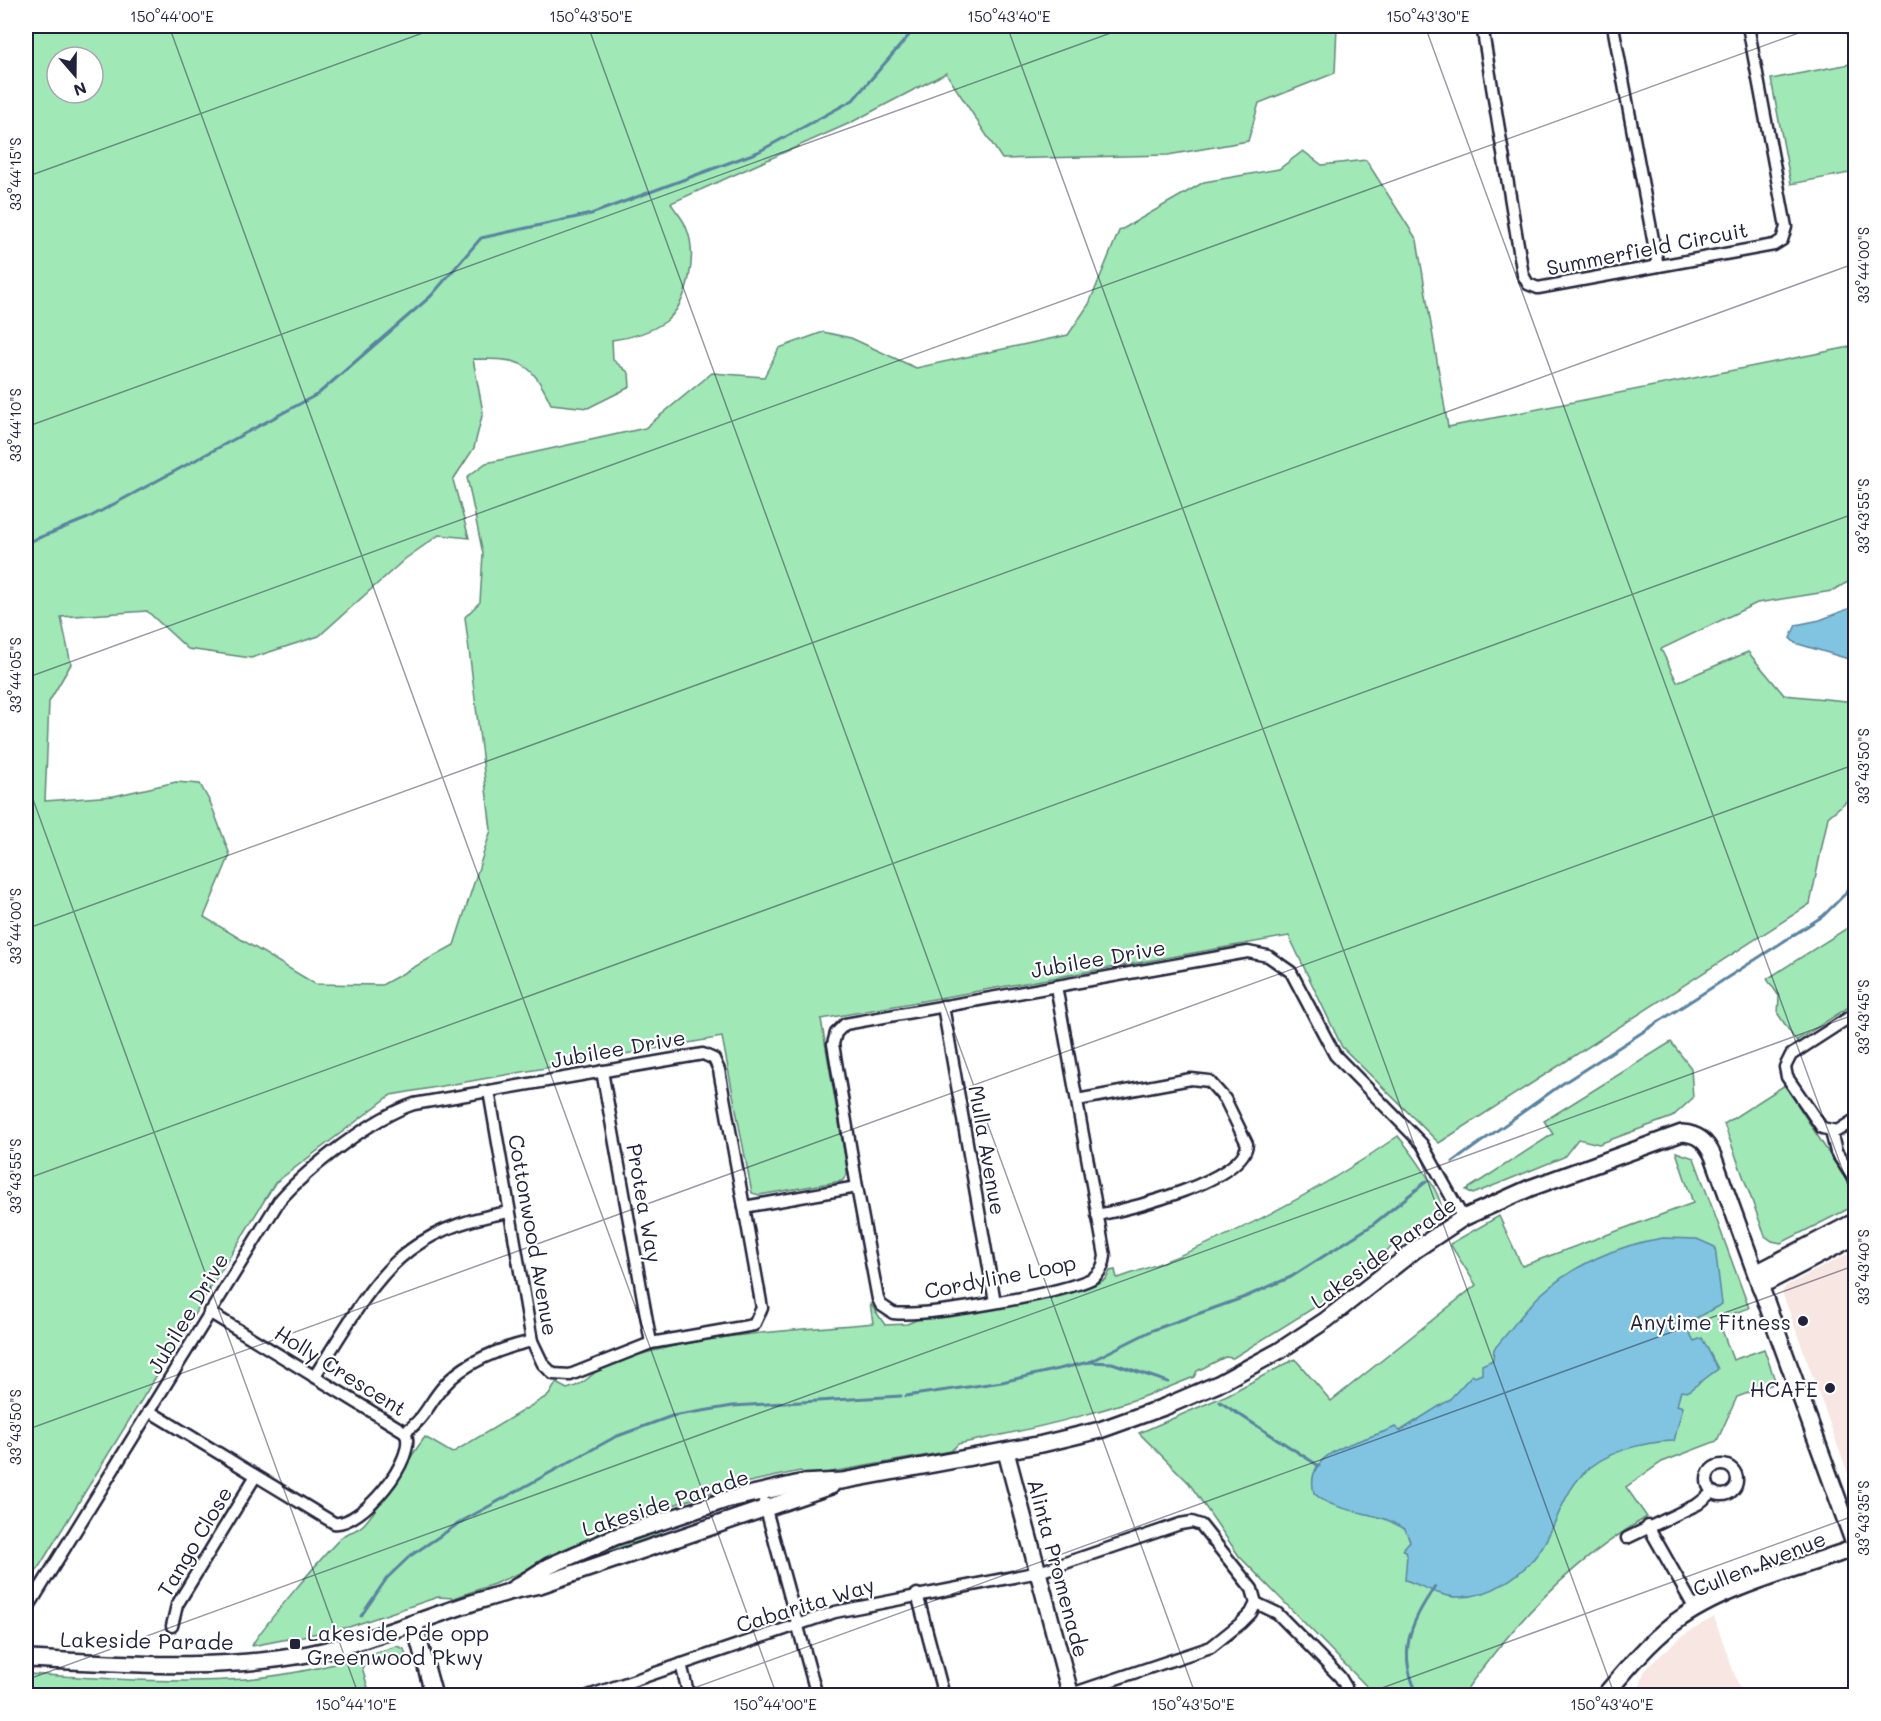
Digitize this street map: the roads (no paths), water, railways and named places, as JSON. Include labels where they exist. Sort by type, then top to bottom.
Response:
[{"type":"street","name":"Summerfield Circuit","points":[[1482,26],[1525,281],[1532,287],[1541,288],[1774,245],[1785,239],[1786,226],[1748,26]]},
{"type":"street","points":[[1613,26],[1658,266]]},
{"type":"street","name":"Jubilee Drive","points":[[858,1187],[834,1051],[836,1033],[840,1028],[852,1022],[943,1005],[1248,952],[1276,960],[1297,982],[1328,1044],[1342,1064],[1401,1120],[1426,1150],[1463,1218]]},
{"type":"street","name":"Cordyline Loop","points":[[858,1187],[876,1291],[878,1299],[886,1310],[900,1313],[995,1302],[1067,1286],[1096,1275],[1102,1268],[1105,1256],[1056,986]]},
{"type":"street","name":"Mulla Avenue","points":[[943,1005],[995,1302]]},
{"type":"street","points":[[1856,1013],[1791,1055],[1785,1067],[1787,1077],[1818,1124],[1831,1131],[1841,1129],[1856,1119]]},
{"type":"street","name":"Jubilee Drive","points":[[26,1611],[274,1208],[302,1178],[378,1121],[399,1109],[698,1054],[714,1059],[719,1070],[744,1207]]},
{"type":"street","name":"Protea Way","points":[[602,1071],[651,1343]]},
{"type":"street","points":[[1077,1100],[1191,1079],[1209,1081],[1226,1099],[1247,1144],[1246,1152],[1238,1162],[1203,1181],[1138,1207],[1097,1215]]},
{"type":"street","name":"Cottonwood Avenue","points":[[489,1091],[532,1341],[547,1370],[564,1377],[651,1343],[688,1335],[748,1328],[758,1320],[762,1308],[744,1207]]},
{"type":"street","points":[[1831,1131],[1836,1152],[1856,1182]]},
{"type":"street","name":"Lakeside Parade","points":[[510,1591],[549,1566],[615,1537],[693,1510],[800,1483],[842,1481],[1006,1452],[1123,1422],[1182,1400],[1244,1371],[1326,1320],[1415,1250],[1463,1218],[1541,1184],[1671,1136],[1693,1134],[1708,1145],[1713,1156],[1855,1548]]},
{"type":"street","points":[[744,1207],[858,1187]]},
{"type":"street","points":[[314,1377],[364,1297],[392,1264],[446,1227],[509,1212]]},
{"type":"street","points":[[1758,1279],[1856,1221]]},
{"type":"street","points":[[1758,1279],[1856,1236]]},
{"type":"street","name":"Holly Crescent","points":[[149,1411],[328,1521],[346,1523],[373,1502],[388,1483],[408,1450],[409,1443],[405,1432],[209,1312]]},
{"type":"street","points":[[405,1432],[422,1419],[450,1380],[502,1349],[532,1341]]},
{"type":"street","name":"Alinta Promenade","points":[[1006,1452],[1071,1695]]},
{"type":"street","name":"Tango Close","points":[[172,1626],[177,1605],[255,1477]]},
{"type":"street","name":"Lakeside Parade","points":[[26,1659],[190,1665],[254,1662],[328,1650],[510,1591],[540,1585],[842,1481]]},
{"type":"street","points":[[761,1492],[817,1695]]},
{"type":"street","points":[[1627,1538],[1698,1504],[1713,1492]]},
{"type":"street","name":"Cabarita Way","points":[[588,1695],[857,1606],[1039,1572],[1180,1524],[1192,1522],[1205,1530],[1248,1583],[1256,1602]]},
{"type":"street","points":[[1648,1526],[1695,1610]]},
{"type":"street","name":"Cullen Avenue","points":[[1604,1695],[1656,1638],[1695,1610],[1735,1591],[1855,1548]]},
{"type":"street","points":[[917,1594],[944,1695]]},
{"type":"street","points":[[1071,1695],[1211,1647],[1241,1623],[1256,1602],[1277,1612],[1340,1677],[1346,1687],[1346,1695]]},
{"type":"street","points":[[414,1623],[434,1695]]},
{"type":"street","points":[[681,1664],[689,1695]]},
{"type":"water","points":[[1855,606],[1855,661],[1795,643],[1790,638],[1796,625],[1820,620]]},
{"type":"water","points":[[1663,1238],[1697,1239],[1715,1247],[1722,1304],[1685,1324],[1694,1341],[1702,1338],[1718,1369],[1687,1392],[1681,1391],[1677,1405],[1683,1407],[1674,1441],[1650,1443],[1625,1449],[1602,1460],[1582,1475],[1569,1493],[1539,1552],[1514,1577],[1493,1590],[1458,1597],[1438,1593],[1405,1580],[1407,1555],[1403,1549],[1410,1541],[1405,1529],[1385,1519],[1329,1503],[1314,1493],[1313,1478],[1318,1466],[1327,1456],[1354,1442],[1395,1427],[1400,1431],[1449,1400],[1472,1375],[1475,1377],[1482,1374],[1482,1365],[1493,1360],[1494,1349],[1533,1302],[1552,1285],[1581,1266],[1613,1251]]},
{"type":"waterway","points":[[26,543],[88,518],[318,394],[431,296],[481,238],[591,214],[758,152],[853,100],[911,33],[914,26]]},
{"type":"waterway","points":[[1453,1162],[1562,1084],[1823,916],[1845,894],[1856,872]]},
{"type":"waterway","points":[[906,1396],[1002,1382],[1089,1362],[1153,1330],[1245,1297],[1291,1277],[1371,1226],[1427,1181]]},
{"type":"waterway","points":[[1089,1362],[1112,1363],[1168,1382]]},
{"type":"waterway","points":[[361,1616],[387,1578],[410,1556],[464,1520],[615,1437],[672,1416],[733,1406],[901,1396]]},
{"type":"waterway","points":[[1220,1402],[1319,1466]]},
{"type":"waterway","points":[[1419,1696],[1408,1667],[1409,1639],[1419,1613],[1435,1587]]},
{"type":"place","name":"Anytime Fitness","points":[[1803,1321]]},
{"type":"place","name":"HCAFE","points":[[1830,1388]]},
{"type":"place","name":"Lakeside Pde opp Greenwood Pkwy","points":[[295,1644]]}]
